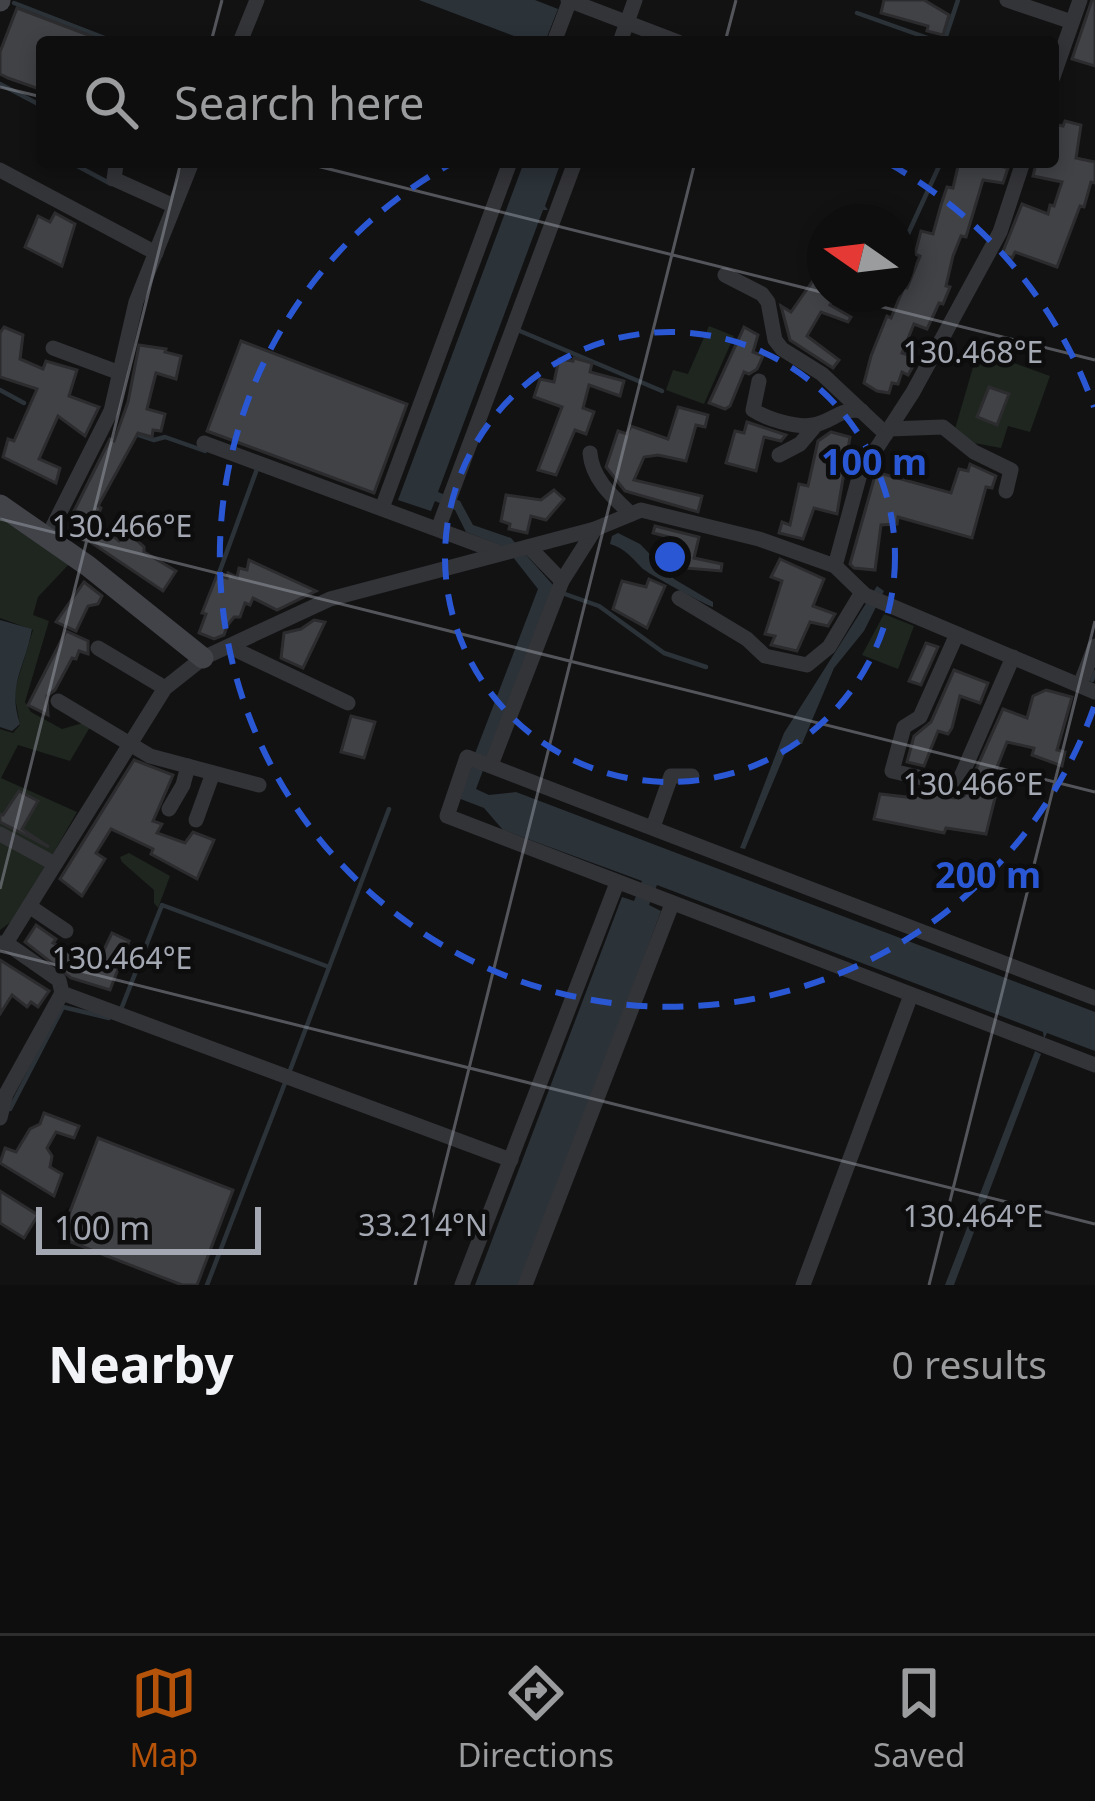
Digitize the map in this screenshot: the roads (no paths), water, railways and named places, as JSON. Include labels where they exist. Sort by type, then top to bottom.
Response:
[{"type":"street","points":[[242,36],[256,0]]},
{"type":"street","points":[[556,36],[569,0],[662,36]]},
{"type":"street","points":[[620,36],[619,20],[635,0]]},
{"type":"street","points":[[1007,0],[1072,22]]},
{"type":"street","points":[[1059,59],[1080,0]]},
{"type":"street","points":[[116,168],[114,179],[175,206]]},
{"type":"street","points":[[48,536],[111,411],[136,302],[190,168]]},
{"type":"street","points":[[382,508],[508,168]]},
{"type":"street","points":[[438,530],[573,168]]},
{"type":"street","points":[[835,566],[860,474],[1000,232],[1021,168]]},
{"type":"street","points":[[0,170],[156,253]]},
{"type":"street","points":[[725,275],[762,294],[782,349],[822,374],[888,431],[943,427],[974,452],[1011,470],[1006,491]]},
{"type":"street","points":[[53,348],[120,373]]},
{"type":"street","points":[[759,381],[753,410],[764,417],[816,425]]},
{"type":"street","points":[[779,455],[840,411],[862,411]]},
{"type":"street","points":[[204,442],[504,554]]},
{"type":"street","points":[[590,453],[590,465],[608,493],[632,514]]},
{"type":"street","points":[[0,505],[48,536],[203,658]]},
{"type":"street","points":[[0,1118],[6,1094],[62,993],[58,980],[3,943],[165,688],[203,658],[331,599],[595,529],[640,510],[759,539],[835,566],[862,592],[1088,688],[1095,646]]},
{"type":"street","points":[[491,765],[562,581],[595,529]]},
{"type":"street","points":[[529,547],[562,581]]},
{"type":"street","points":[[679,598],[747,639],[765,656],[807,665],[829,647],[862,592]]},
{"type":"street","points":[[956,634],[920,717],[904,728],[892,771],[957,786],[1013,657]]},
{"type":"street","points":[[230,647],[348,703]]},
{"type":"street","points":[[98,648],[165,688]]},
{"type":"street","points":[[58,700],[149,756],[259,785]]},
{"type":"street","points":[[1095,998],[467,757],[446,816],[1095,1065]]},
{"type":"street","points":[[169,809],[188,766]]},
{"type":"street","points":[[196,820],[213,773]]},
{"type":"street","points":[[653,827],[671,776],[692,776]]},
{"type":"street","points":[[0,834],[55,864]]},
{"type":"street","points":[[462,1285],[617,883]]},
{"type":"street","points":[[525,1285],[665,902]]},
{"type":"street","points":[[29,906],[66,931]]},
{"type":"street","points":[[62,993],[511,1160]]},
{"type":"street","points":[[810,1283],[911,995]]},
{"type":"waterway","points":[[946,36],[958,0]]},
{"type":"waterway","points":[[14,3],[99,36]]},
{"type":"waterway","points":[[857,13],[922,36]]},
{"type":"waterway","points":[[0,84],[36,103]]},
{"type":"waterway","points":[[81,168],[111,184]]},
{"type":"waterway","points":[[915,219],[938,168]]},
{"type":"waterway","points":[[520,331],[662,391]]},
{"type":"waterway","points":[[0,390],[24,403]]},
{"type":"waterway","points":[[136,434],[154,440],[165,437],[205,451]]},
{"type":"waterway","points":[[218,576],[257,469]]},
{"type":"waterway","points":[[565,594],[599,606],[664,653],[706,667]]},
{"type":"waterway","points":[[1092,680],[1095,672]]},
{"type":"waterway","points":[[289,1073],[389,809]]},
{"type":"waterway","points":[[120,1012],[162,905],[329,967]]},
{"type":"waterway","points":[[10,1109],[63,1007],[109,1018]]},
{"type":"waterway","points":[[207,1285],[285,1083]]}]
